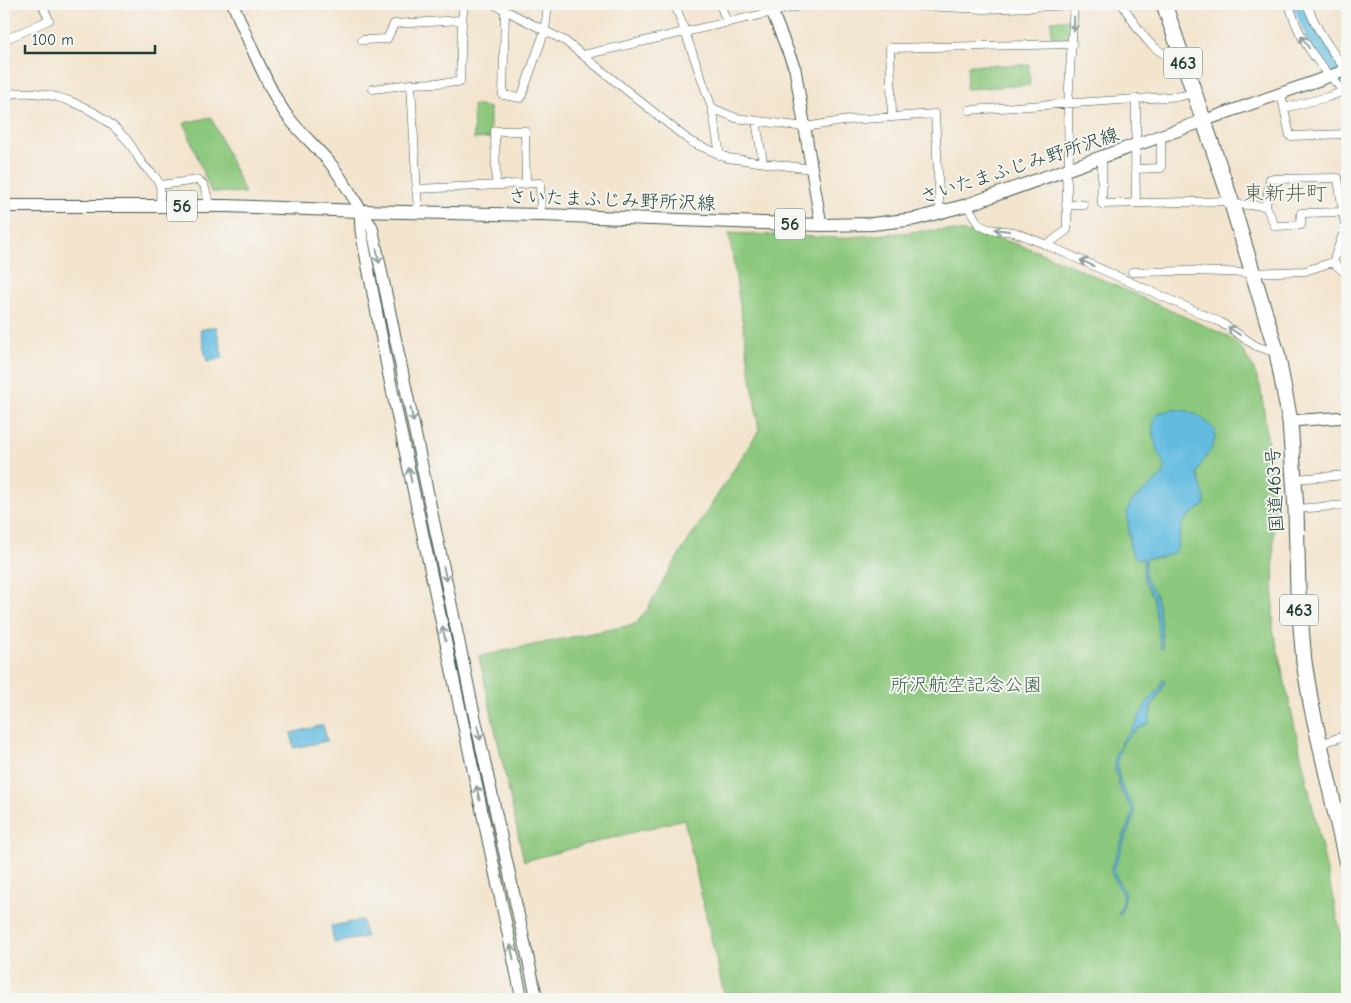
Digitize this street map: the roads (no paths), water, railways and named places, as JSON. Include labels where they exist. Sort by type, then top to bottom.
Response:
[{"type":"highway","name":"463","points":[[1164,4],[1203,121]]},
{"type":"highway","name":"国道463号","points":[[1203,121],[1231,202],[1277,353],[1290,421],[1296,509],[1298,591],[1304,662],[1311,704],[1347,864]]},
{"type":"main road","name":"さいたまふじみ野所沢線","points":[[4,206],[210,206],[821,225],[872,224],[915,219],[967,206],[1203,121]]},
{"type":"street","points":[[4,40],[49,20],[42,4]]},
{"type":"street","points":[[233,4],[258,62],[288,119],[329,162],[344,183],[360,212],[372,227],[473,709],[537,999]]},
{"type":"street","points":[[373,89],[411,84],[460,82],[464,4]]},
{"type":"street","points":[[493,4],[565,41],[686,138],[728,158],[811,169]]},
{"type":"street","points":[[505,10],[503,95],[522,98],[545,30],[548,4]]},
{"type":"street","points":[[675,4],[712,108],[720,155]]},
{"type":"street","points":[[720,4],[727,22]]},
{"type":"street","points":[[583,55],[727,22],[771,8],[808,4]]},
{"type":"street","points":[[881,4],[985,9],[1074,4],[1068,104],[1067,230],[1047,245]]},
{"type":"street","points":[[1122,4],[1152,46],[1164,55],[1183,61]]},
{"type":"street","points":[[1289,4],[1293,20],[1302,38],[1340,72]]},
{"type":"street","points":[[1284,108],[1328,98],[1346,91],[1340,72],[1307,4]]},
{"type":"street","points":[[771,8],[795,68],[821,225]]},
{"type":"street","points":[[362,40],[387,39],[394,24],[462,20]]},
{"type":"street","points":[[892,116],[890,48],[1073,44]]},
{"type":"street","points":[[1203,121],[1340,72]]},
{"type":"street","points":[[411,84],[418,212]]},
{"type":"street","points":[[4,93],[16,92],[56,96],[96,113],[125,138],[143,165],[156,178],[160,185],[160,206]]},
{"type":"street","points":[[970,110],[1136,100],[1182,96],[1193,93]]},
{"type":"street","points":[[1282,93],[1290,136],[1347,134]]},
{"type":"street","points":[[1136,100],[1136,203]]},
{"type":"street","points":[[712,108],[733,117],[805,127],[849,120],[935,114],[940,213]]},
{"type":"street","points":[[756,121],[763,162]]},
{"type":"street","points":[[496,185],[495,131],[525,131],[526,184]]},
{"type":"street","points":[[1136,169],[1161,168],[1160,137]]},
{"type":"street","points":[[1102,158],[1102,204],[1231,202],[1266,206]]},
{"type":"street","points":[[1333,262],[1344,231],[1343,212],[1338,178],[1270,179],[1266,206],[1275,226],[1301,225],[1301,212],[1343,212]]},
{"type":"street","points":[[160,185],[198,180],[204,185],[210,206]]},
{"type":"street","points":[[416,189],[540,184],[541,215]]},
{"type":"street","points":[[1066,205],[1084,204]]},
{"type":"street","points":[[967,206],[979,225],[988,229],[1014,232],[1047,245],[1220,322],[1256,346],[1277,353]]},
{"type":"street","points":[[360,212],[361,231],[389,376],[522,999]]},
{"type":"street","points":[[1132,272],[1193,271],[1252,273],[1305,271],[1333,262]]},
{"type":"street","points":[[1333,262],[1347,275]]},
{"type":"street","points":[[1290,421],[1347,417]]},
{"type":"street","points":[[1294,479],[1347,475]]},
{"type":"street","points":[[1296,509],[1347,505]]},
{"type":"street","points":[[1320,744],[1347,735]]},
{"type":"water","points":[[216,326],[223,358],[207,362],[200,330]]},
{"type":"water","points":[[1173,410],[1191,412],[1201,418],[1215,430],[1215,437],[1212,448],[1197,473],[1205,504],[1184,521],[1178,545],[1173,553],[1163,557],[1145,559],[1145,575],[1155,593],[1159,608],[1163,647],[1161,648],[1153,596],[1143,576],[1143,559],[1137,559],[1130,548],[1127,511],[1131,502],[1164,474],[1164,465],[1155,442],[1153,427],[1158,413]]},
{"type":"water","points":[[1162,680],[1165,681],[1151,707],[1149,723],[1126,739],[1119,753],[1119,777],[1135,813],[1114,869],[1125,899],[1120,915],[1118,914],[1123,899],[1111,868],[1133,813],[1121,791],[1115,770],[1115,756],[1121,742],[1133,728],[1146,704],[1160,688]]},
{"type":"water","points":[[323,725],[327,741],[294,748],[291,733]]},
{"type":"water","points":[[362,920],[366,937],[334,943],[331,926]]},
{"type":"waterway","points":[[1300,4],[1315,40],[1347,82]]},
{"type":"district","name":"東新井町","points":[[1285,193]]},
{"type":"park label","name":"所沢航空記念公園","points":[[966,684]]}]
